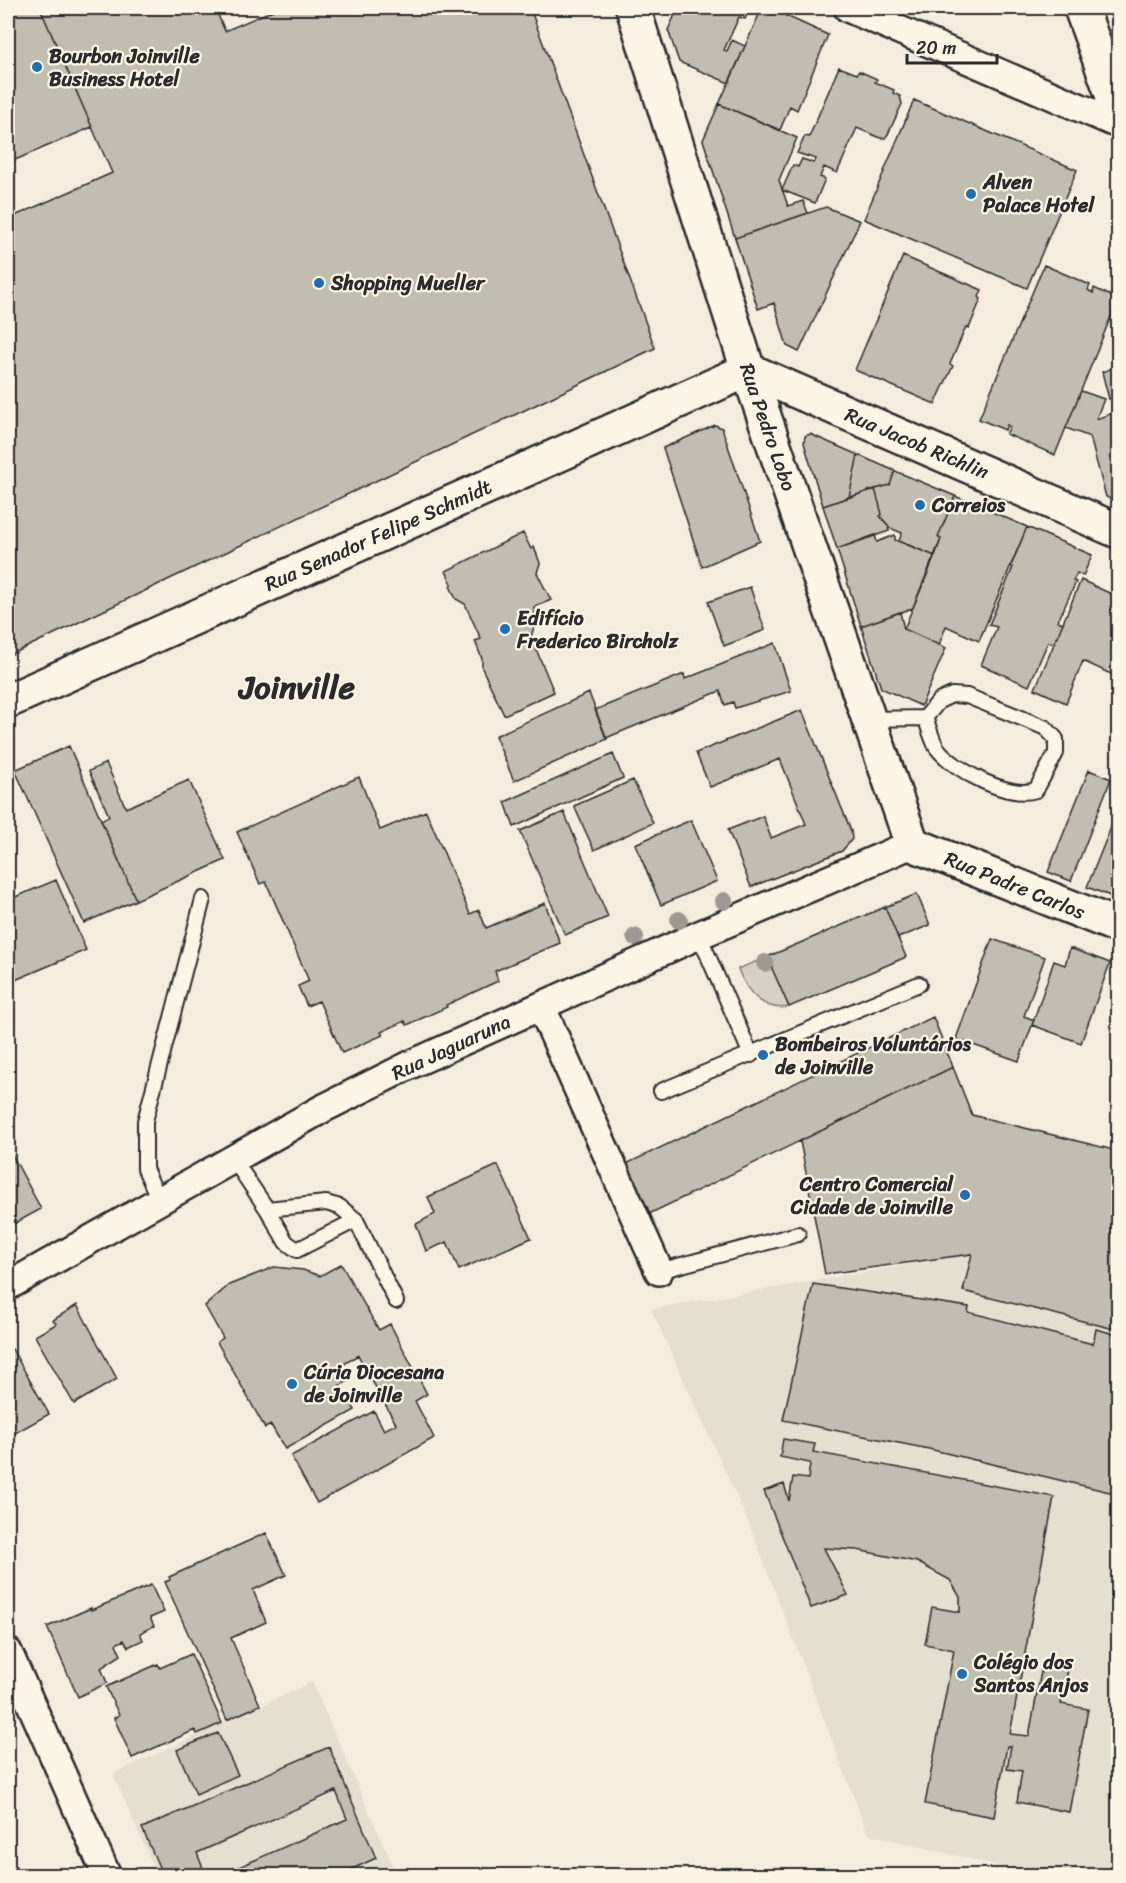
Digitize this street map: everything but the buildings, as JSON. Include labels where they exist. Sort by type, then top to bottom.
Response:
[{"type":"main road","name":"Rua Pedro Lobo","points":[[633,8],[748,370],[912,844]]},
{"type":"main road","points":[[1081,8],[1119,110]]},
{"type":"main road","name":"Rua Jacob Richlin","points":[[748,370],[1119,531]]},
{"type":"main road","name":"Rua Senador Felipe Schmidt","points":[[8,701],[748,370]]},
{"type":"main road","name":"Rua Padre Carlos","points":[[912,844],[1119,926]]},
{"type":"street","points":[[848,8],[1119,124]]},
{"type":"street","name":"Rua Jaguaruna","points":[[8,1286],[322,1109],[387,1076],[699,935],[912,844]]},
{"type":"street","points":[[541,1006],[659,1271]]},
{"type":"street","points":[[8,1652],[107,1875]]},
{"type":"lane","points":[[869,719],[926,717],[939,701],[952,695],[967,696],[1046,728],[1056,739],[1056,753],[1036,790],[1027,793],[1014,792],[967,774],[937,747],[926,717]]},
{"type":"lane","points":[[160,1202],[145,1169],[145,1122],[203,899]]},
{"type":"lane","points":[[699,935],[751,1055]]},
{"type":"lane","points":[[661,1091],[919,984]]},
{"type":"lane","points":[[234,1160],[286,1242],[297,1250],[356,1220]]},
{"type":"lane","points":[[267,1209],[326,1203],[340,1207],[356,1220],[396,1301]]},
{"type":"lane","points":[[659,1271],[798,1234]]},
{"type":"shaded area","points":[[767,957],[789,1007],[780,1008],[764,1003],[751,992],[741,977],[738,969]]},
{"type":"shaded area","name":"Colégio dos Santos Anjos","points":[[972,1254],[963,1291],[1118,1330],[1118,1827],[1110,1875],[1035,1875],[868,1834],[748,1521],[651,1309]]},
{"type":"shaded area","points":[[312,1682],[397,1875],[157,1875],[113,1774]]},
{"type":"place","name":"Bourbon Joinville Business Hotel","points":[[37,67]]},
{"type":"place","name":"Alven Palace Hotel","points":[[971,194]]},
{"type":"place","name":"Shopping Mueller","points":[[319,283]]},
{"type":"place","name":"Correios","points":[[920,505]]},
{"type":"place","name":"Edifício Frederico Bircholz","points":[[505,629]]},
{"type":"place","name":"Bombeiros Voluntários de Joinville","points":[[763,1055]]},
{"type":"place","name":"Centro Comercial Cidade de Joinville","points":[[965,1195]]},
{"type":"place","name":"Cúria Diocesana de Joinville","points":[[292,1384]]},
{"type":"place","name":"Colégio dos Santos Anjos","points":[[962,1674]]},
{"type":"district","name":"Joinville","points":[[297,687]]}]
